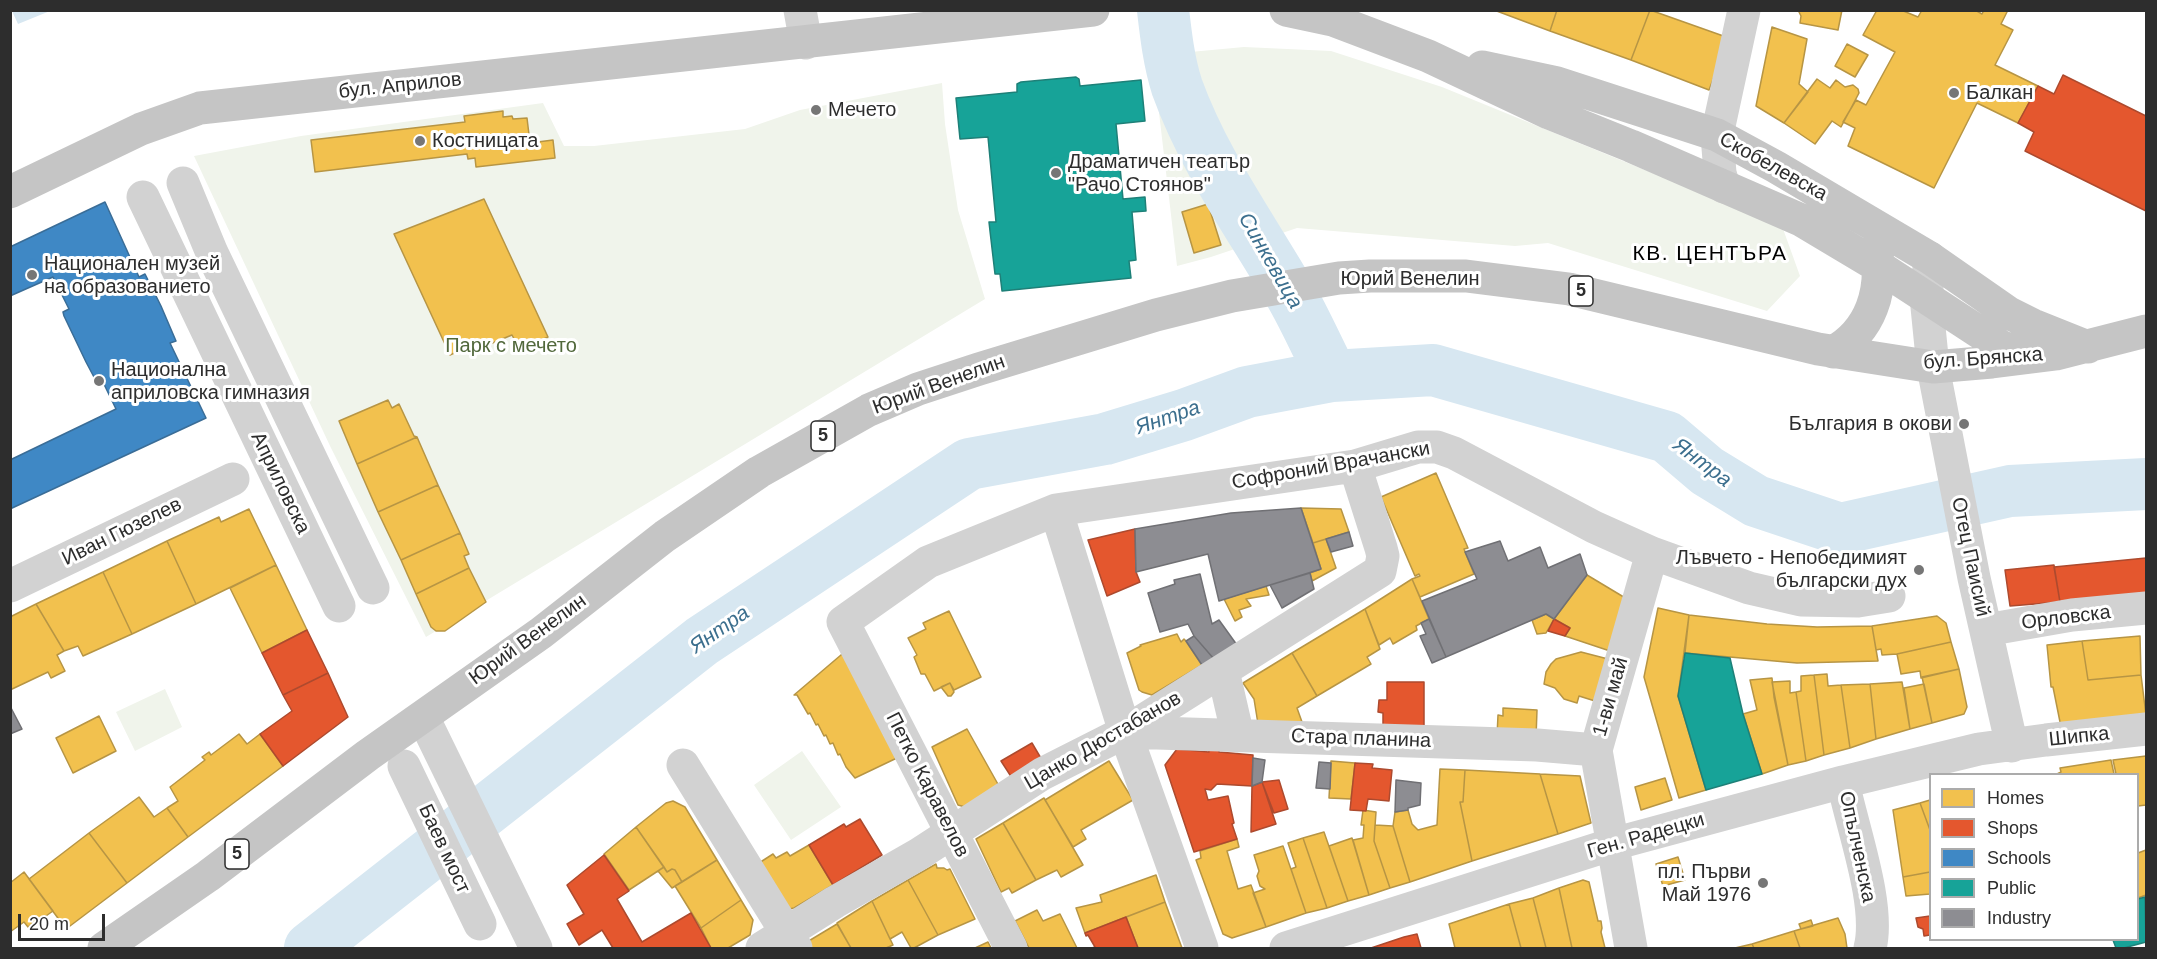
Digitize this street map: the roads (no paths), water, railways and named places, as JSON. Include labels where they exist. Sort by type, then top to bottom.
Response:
[{"type":"main road","points":[[806,43],[1093,10]]},
{"type":"main road","name":"Скобелевска","points":[[1286,10],[1333,20],[1428,56],[1548,113],[1631,146],[1801,220],[1878,266],[2002,347],[2019,354],[2036,357]]},
{"type":"main road","name":"бул. Априлов","points":[[10,192],[141,129],[200,108],[806,43]]},
{"type":"main road","name":"Скобелевска","points":[[1428,56],[1557,83],[1717,135],[1930,258],[2009,313],[2033,326],[2088,347]]},
{"type":"main road","points":[[1826,351],[1852,339],[1870,313],[1876,296],[1879,277],[1877,253],[1870,223]]},
{"type":"main road","name":"Юрий Венелин","points":[[104,948],[208,876],[368,755],[541,633],[665,536],[759,472],[868,410],[918,389],[1155,315],[1232,296],[1339,278],[1466,276],[1569,289],[1826,351]]},
{"type":"main road","name":"бул. Брянска","points":[[1826,351],[1933,367],[2036,357],[2088,347],[2146,331]]},
{"type":"street","points":[[800,10],[806,43]]},
{"type":"street","points":[[1724,187],[1720,173],[1717,135],[1744,10]]},
{"type":"street","name":"Априловска","points":[[183,183],[213,253],[373,588]]},
{"type":"street","name":"Априловска","points":[[143,197],[339,606]]},
{"type":"street","name":"Отец Паисий","points":[[1930,258],[1926,297],[1933,367],[1974,578],[2012,746]]},
{"type":"street","name":"Софроний Врачански","points":[[843,622],[928,562],[1056,510],[1355,466],[1418,447],[1437,447],[1454,453],[1594,527],[1652,553],[1749,588],[1801,600],[1858,601],[1889,596]]},
{"type":"street","name":"Цанко Дюстабанов","points":[[781,943],[835,902],[919,854],[1042,774],[1125,732],[1380,571],[1382,548],[1355,466]]},
{"type":"street","name":"Иван Гюзелев","points":[[10,586],[232,479]]},
{"type":"street","points":[[1056,510],[1125,732],[1198,937]]},
{"type":"street","name":"1-ви май","points":[[1631,948],[1596,750],[1652,553]]},
{"type":"street","name":"Орловска","points":[[1986,630],[2072,615],[2146,608]]},
{"type":"street","name":"Петко Каравелов","points":[[843,622],[1011,948]]},
{"type":"street","points":[[1223,671],[1238,736]]},
{"type":"street","points":[[423,717],[536,948]]},
{"type":"street","name":"Шипка","points":[[2012,746],[2146,729]]},
{"type":"street","name":"Стара планина","points":[[1125,732],[1527,744],[1596,750]]},
{"type":"street","name":"Ген. Радецки","points":[[1286,948],[1613,844],[1844,782],[1979,749],[2012,746]]},
{"type":"street","points":[[683,765],[781,943]]},
{"type":"street","name":"Баев мост","points":[[406,769],[480,924]]},
{"type":"street","name":"Опълченска","points":[[1844,782],[1863,862],[1871,912],[1870,948]]},
{"type":"waterway","name":"Синкевица","points":[[1163,10],[1172,68],[1188,115],[1214,168],[1276,269],[1332,376]]},
{"type":"waterway","name":"Янтра","points":[[310,948],[702,641],[969,464],[1105,439],[1184,415],[1247,392],[1332,376],[1433,370],[1667,437],[1707,471],[1756,501],[1840,529],[2010,491],[2146,484]]},
{"type":"place","name":"Балкан","points":[[1954,93]]},
{"type":"place","name":"Мечето","points":[[816,110]]},
{"type":"place","name":"Костницата","points":[[420,141]]},
{"type":"place","name":"Драматичен театър \"Рачо Стоянов\"","points":[[1056,173]]},
{"type":"place","name":"Национален музей на образованието","points":[[32,275]]},
{"type":"place","name":"Национална априловска гимназия","points":[[99,381]]},
{"type":"place","name":"България в окови","points":[[1964,424]]},
{"type":"place","name":"Лъвчето - Непобедимият български дух","points":[[1919,570]]},
{"type":"place","name":"пл. Първи Май 1976","points":[[1763,883]]},
{"type":"district","name":"КВ. ЦЕНТЪРА","points":[[1710,254]]},
{"type":"park label","name":"Парк с мечето","points":[[511,346]]}]
